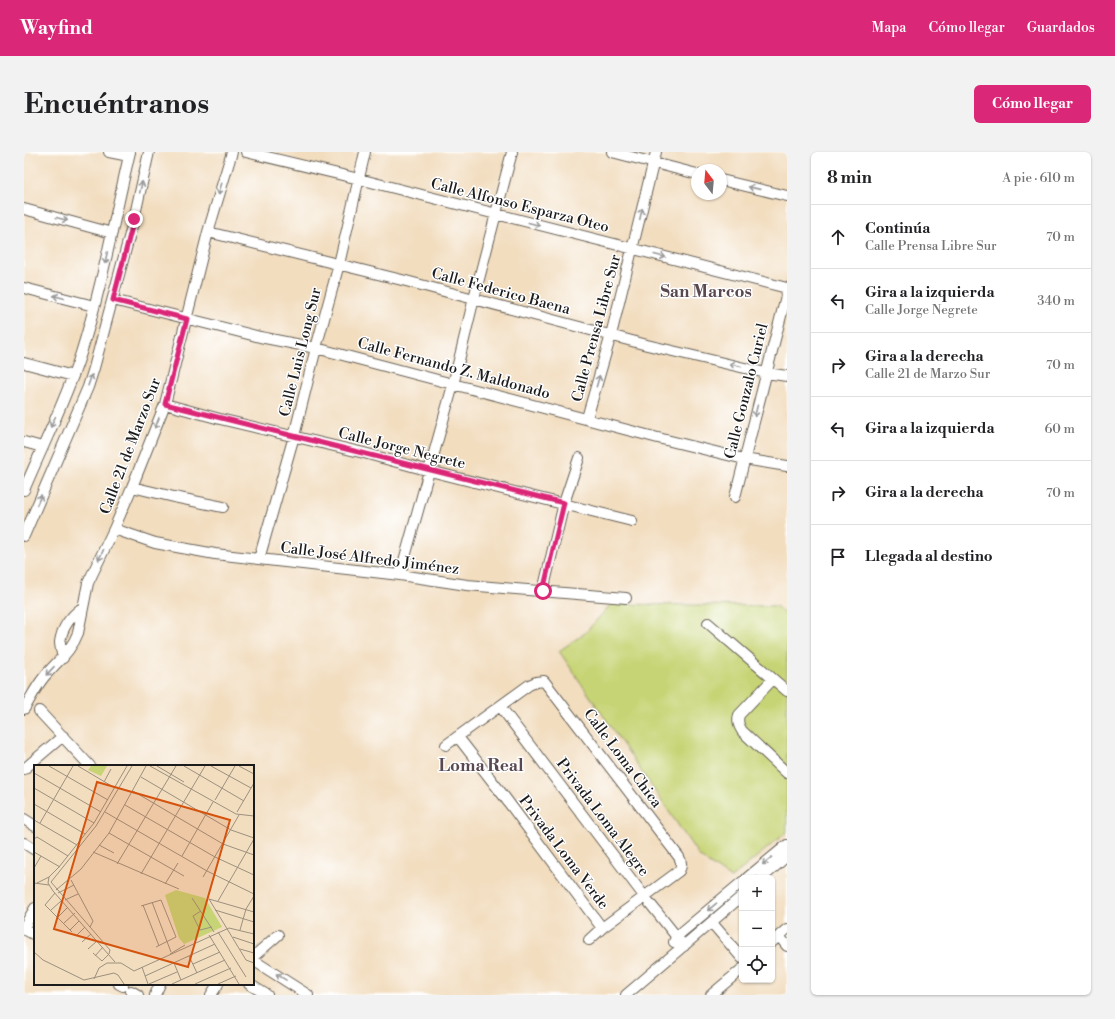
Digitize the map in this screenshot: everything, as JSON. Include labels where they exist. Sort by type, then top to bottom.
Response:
[{"type":"street","points":[[24,490],[73,376],[94,306],[129,154],[109,152]]},
{"type":"street","points":[[24,536],[26,522],[88,387],[113,300],[149,152]]},
{"type":"street","name":"Calle 21 de Marzo Sur","points":[[24,709],[44,678],[63,658],[75,641],[88,583],[114,530],[165,404],[208,232],[232,152]]},
{"type":"street","name":"Calle Alfonso Esparza Oteo","points":[[246,152],[359,179],[787,288]]},
{"type":"street","name":"Calle Luis Long Sur","points":[[259,559],[294,436],[365,152]]},
{"type":"street","points":[[400,575],[453,385],[512,152]]},
{"type":"street","points":[[612,152],[691,172]]},
{"type":"street","name":"Calle Prensa Libre Sur","points":[[587,418],[611,335],[656,152]]},
{"type":"street","points":[[727,181],[787,196]]},
{"type":"street","points":[[24,209],[112,233]]},
{"type":"street","name":"Calle Federico Baena","points":[[208,232],[474,298],[611,335],[787,376]]},
{"type":"street","points":[[24,288],[94,306]]},
{"type":"street","name":"Calle Gonzalo Curiel","points":[[735,497],[787,292]]},
{"type":"street","name":"Calle Fernando Z. Maldonado","points":[[113,300],[260,337],[316,348],[453,385],[587,418],[658,438],[744,459],[787,466]]},
{"type":"street","points":[[24,363],[73,376]]},
{"type":"street","name":"Calle Jorge Negrete","points":[[165,404],[632,521]]},
{"type":"street","points":[[24,442],[42,447]]},
{"type":"street","points":[[543,591],[564,503],[579,458]]},
{"type":"street","points":[[132,487],[223,507]]},
{"type":"street","name":"Calle José Alfredo Jiménez","points":[[114,530],[178,548],[259,559],[400,575],[467,585],[626,598]]},
{"type":"street","points":[[63,658],[60,642],[64,630],[69,620],[83,607]]},
{"type":"street","points":[[69,620],[80,624]]},
{"type":"street","points":[[708,623],[787,691]]},
{"type":"street","points":[[773,679],[739,715],[738,720],[742,731],[787,773]]},
{"type":"street","name":"Calle Loma Chica","points":[[500,706],[529,685],[544,681],[679,857],[681,861],[679,871],[644,896]]},
{"type":"street","points":[[446,745],[500,706]]},
{"type":"street","name":"Privada Loma Alegre","points":[[500,706],[644,896],[684,946]]},
{"type":"street","points":[[39,711],[89,765]]},
{"type":"street","points":[[24,769],[63,736]]},
{"type":"street","name":"Privada Loma Verde","points":[[458,737],[508,801],[602,928]]},
{"type":"street","points":[[24,819],[34,825]]},
{"type":"street","points":[[24,843],[34,849]]},
{"type":"street","points":[[751,875],[787,845]]},
{"type":"street","points":[[765,875],[787,856]]},
{"type":"street","points":[[670,957],[676,936],[739,884]]},
{"type":"street","points":[[589,940],[602,928],[644,896]]},
{"type":"street","points":[[626,995],[739,899]]},
{"type":"street","points":[[34,910],[24,928],[34,934]]},
{"type":"street","points":[[712,923],[739,954]]},
{"type":"street","points":[[787,929],[775,939],[787,946]]},
{"type":"street","points":[[254,956],[278,935]]},
{"type":"street","points":[[254,961],[308,995]]},
{"type":"street","points":[[711,995],[739,972]]},
{"type":"street","points":[[155,995],[160,985]]},
{"type":"street","points":[[211,995],[217,985]]},
{"type":"street","points":[[251,985],[267,995]]},
{"type":"green space","points":[[611,604],[776,606],[787,616],[787,832],[731,878],[700,857],[559,651],[585,633]]},
{"type":"district","name":"San Marcos","points":[[706,291]]},
{"type":"district","name":"Loma Real","points":[[481,765]]},
{"type":"route","points":[[134,219],[113,300],[187,319],[165,404],[220,419],[564,503],[543,591]]}]
